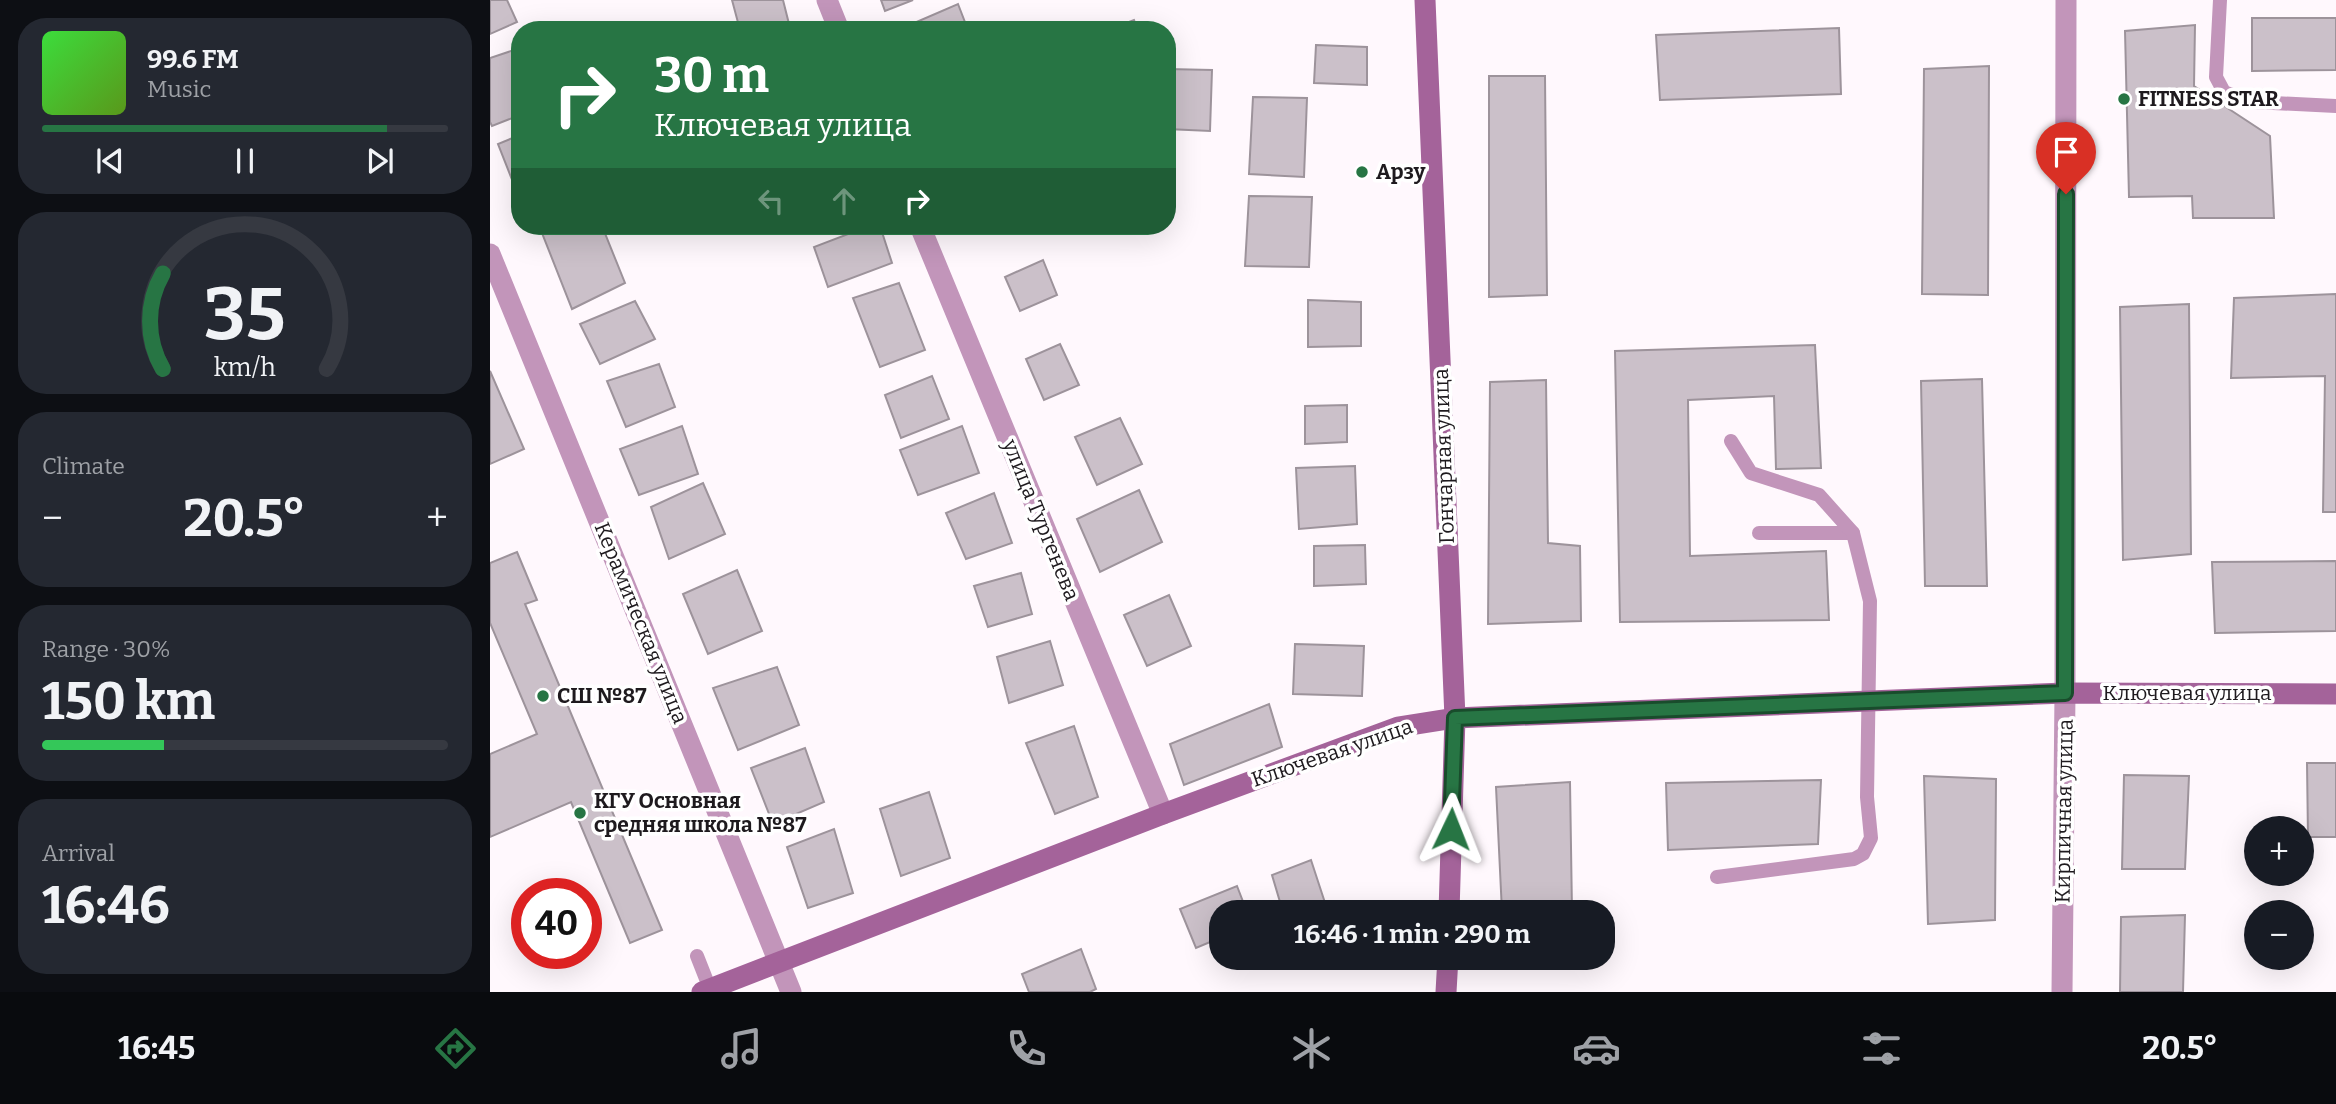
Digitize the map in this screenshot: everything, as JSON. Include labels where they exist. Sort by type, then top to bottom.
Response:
[{"type":"street","points":[[827,0],[835,21]]},
{"type":"street","name":"Гончарная улица","points":[[1425,0],[1455,718],[1449,900]]},
{"type":"street","name":"Кирпичная улица","points":[[2062,992],[2066,0]]},
{"type":"street","name":"улица Тургенева","points":[[924,235],[1163,814]]},
{"type":"street","name":"Керамическая улица","points":[[490,254],[791,992]]},
{"type":"street","name":"Ключевая улица","points":[[706,990],[1163,814],[1398,727],[1455,718],[2065,693],[2336,694]]},
{"type":"street","points":[[1447,970],[1447,992]]},
{"type":"lane","points":[[2220,0],[2216,77],[2224,92],[2253,102],[2336,106]]},
{"type":"lane","points":[[1717,877],[1854,859],[1863,854],[1871,838],[1867,797],[1870,601],[1853,533],[1819,495],[1751,473],[1731,441]]},
{"type":"lane","points":[[1759,533],[1853,533]]},
{"type":"lane","points":[[696,956],[706,990]]},
{"type":"building","points":[[490,0],[507,0],[517,21],[511,21],[511,25],[490,34]]},
{"type":"building","points":[[732,0],[783,0],[788,21],[738,21]]},
{"type":"building","points":[[881,0],[913,0],[885,11]]},
{"type":"building","points":[[958,4],[965,21],[919,21]]},
{"type":"building","points":[[2252,18],[2336,18],[2336,70],[2252,71]]},
{"type":"building","points":[[2195,25],[2194,86],[2270,136],[2274,218],[2193,218],[2192,196],[2129,197],[2125,31]]},
{"type":"building","points":[[1839,28],[1841,94],[1660,100],[1656,35]]},
{"type":"building","points":[[1316,45],[1367,47],[1367,85],[1314,83]]},
{"type":"building","points":[[511,51],[511,119],[492,126],[490,122],[490,58]]},
{"type":"building","points":[[1989,66],[1988,295],[1922,294],[1924,69]]},
{"type":"building","points":[[1176,69],[1212,70],[1210,131],[1176,129]]},
{"type":"building","points":[[1489,76],[1545,76],[1547,295],[1489,297]]},
{"type":"building","points":[[1253,97],[1307,98],[1304,177],[1249,174]]},
{"type":"building","points":[[511,139],[511,177],[498,144]]},
{"type":"building","points":[[1249,196],[1312,197],[1309,267],[1245,266]]},
{"type":"building","points":[[543,235],[606,235],[625,283],[572,309]]},
{"type":"building","points":[[845,235],[883,235],[892,263],[828,287],[814,247]]},
{"type":"building","points":[[1043,260],[1057,295],[1020,311],[1005,277]]},
{"type":"building","points":[[899,283],[925,350],[880,367],[853,298]]},
{"type":"building","points":[[2336,294],[2336,512],[2323,512],[2325,376],[2231,378],[2234,298]]},
{"type":"building","points":[[1308,300],[1361,302],[1361,346],[1308,347]]},
{"type":"building","points":[[635,301],[655,339],[600,364],[580,324]]},
{"type":"building","points":[[2189,304],[2191,554],[2123,560],[2120,307]]},
{"type":"building","points":[[1060,344],[1079,385],[1044,400],[1026,359]]},
{"type":"building","points":[[1815,345],[1821,468],[1776,469],[1774,396],[1688,400],[1690,556],[1826,551],[1829,620],[1620,622],[1615,351]]},
{"type":"building","points":[[659,364],[675,407],[626,427],[607,381]]},
{"type":"building","points":[[490,371],[524,449],[490,464]]},
{"type":"building","points":[[932,376],[949,419],[901,438],[885,395]]},
{"type":"building","points":[[1982,379],[1987,586],[1925,586],[1921,381]]},
{"type":"building","points":[[1546,380],[1548,543],[1580,546],[1581,621],[1488,624],[1490,382]]},
{"type":"building","points":[[1347,405],[1347,442],[1305,444],[1305,406]]},
{"type":"building","points":[[1120,418],[1142,464],[1097,485],[1075,437]]},
{"type":"building","points":[[682,426],[698,474],[639,495],[620,449]]},
{"type":"building","points":[[962,426],[979,473],[918,495],[900,450]]},
{"type":"building","points":[[1355,466],[1357,524],[1299,529],[1296,468]]},
{"type":"building","points":[[703,483],[725,534],[669,559],[651,507]]},
{"type":"building","points":[[1139,490],[1162,542],[1100,572],[1077,519]]},
{"type":"building","points":[[994,493],[1012,543],[966,559],[946,513]]},
{"type":"building","points":[[1365,545],[1366,584],[1314,586],[1314,546]]},
{"type":"building","points":[[517,552],[537,600],[525,604],[662,930],[630,943],[571,802],[490,837],[490,754],[537,734],[490,623],[490,563]]},
{"type":"building","points":[[2336,561],[2336,631],[2215,633],[2212,562]]},
{"type":"building","points":[[737,570],[762,631],[708,654],[683,594]]},
{"type":"building","points":[[1021,573],[1032,614],[988,627],[974,586]]},
{"type":"building","points":[[1169,595],[1191,646],[1147,666],[1124,615]]},
{"type":"building","points":[[1050,641],[1063,685],[1009,703],[997,657]]},
{"type":"building","points":[[1295,644],[1364,646],[1362,696],[1293,694]]},
{"type":"building","points":[[777,667],[799,725],[738,750],[713,688]]},
{"type":"building","points":[[1269,704],[1282,747],[1184,785],[1170,744]]},
{"type":"building","points":[[1074,726],[1098,797],[1055,814],[1026,743]]},
{"type":"building","points":[[805,748],[824,802],[773,824],[751,768]]},
{"type":"building","points":[[2307,763],[2336,763],[2336,837],[2314,837],[2314,816],[2308,816]]},
{"type":"building","points":[[2124,775],[2189,776],[2185,869],[2122,869]]},
{"type":"building","points":[[1924,776],[1996,779],[1995,920],[1928,924]]},
{"type":"building","points":[[1821,780],[1818,844],[1668,850],[1666,783]]},
{"type":"building","points":[[1570,782],[1572,900],[1501,900],[1496,787]]},
{"type":"building","points":[[929,792],[950,858],[901,876],[880,809]]},
{"type":"building","points":[[834,829],[853,893],[808,908],[787,847]]},
{"type":"building","points":[[1311,860],[1324,900],[1279,900],[1272,875]]},
{"type":"building","points":[[1237,886],[1242,900],[1209,900],[1209,942],[1196,948],[1180,909]]},
{"type":"building","points":[[2185,915],[2183,992],[2120,992],[2121,917]]},
{"type":"building","points":[[1081,949],[1096,989],[1090,992],[1029,992],[1022,974]]},
{"type":"place","name":"FITNESS STAR","points":[[2124,99]]},
{"type":"place","name":"Арзу","points":[[1362,172]]},
{"type":"place","name":"СШ №87","points":[[543,696]]},
{"type":"place","name":"КГУ Основная средняя школа №87","points":[[580,813]]},
{"type":"route","points":[[1451,829],[1455,718],[2065,693],[2066,194]]}]
